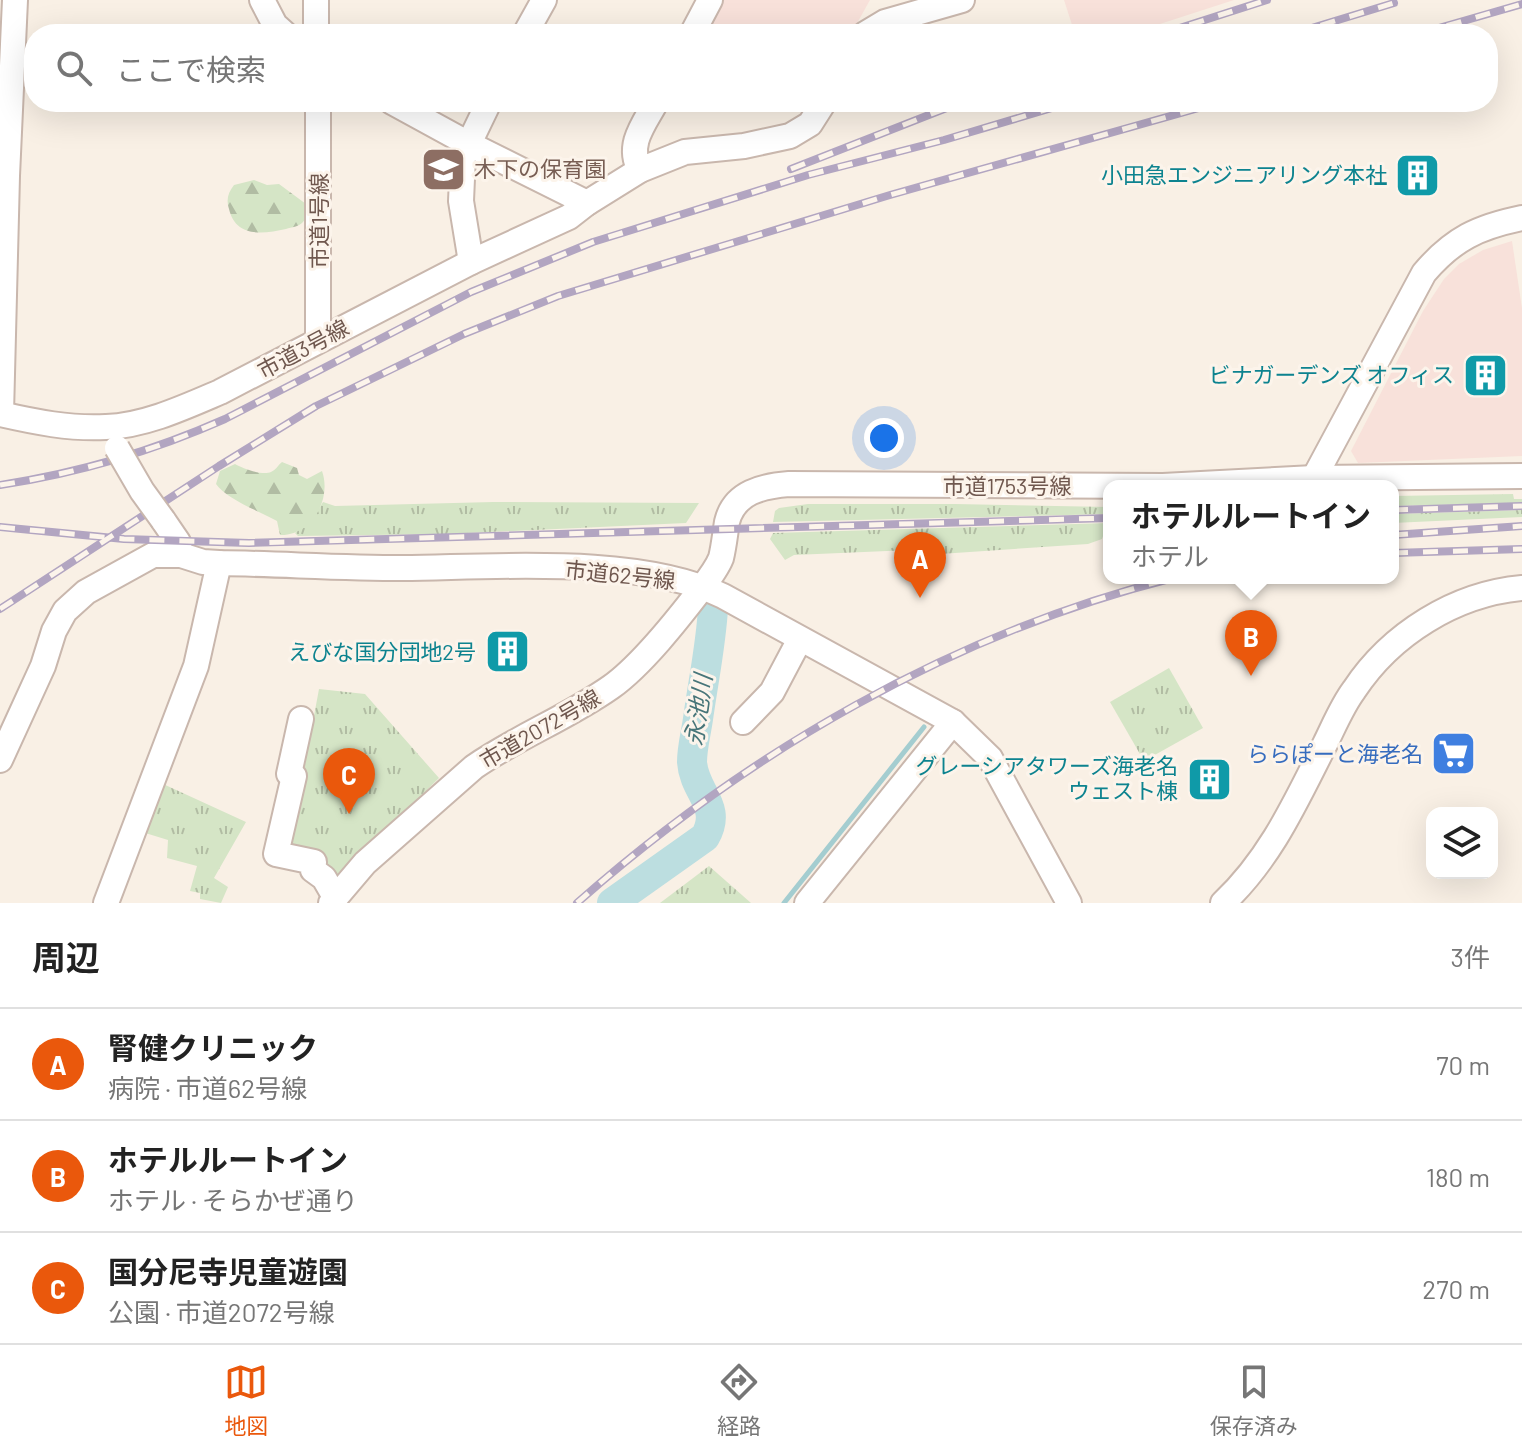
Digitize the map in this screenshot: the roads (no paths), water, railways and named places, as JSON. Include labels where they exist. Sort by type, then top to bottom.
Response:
[{"type":"street","points":[[0,414],[6,49],[15,0]]},
{"type":"street","points":[[262,0],[274,24]]},
{"type":"street","points":[[316,0],[316,24]]},
{"type":"street","points":[[531,24],[544,0]]},
{"type":"street","points":[[697,24],[710,0]]},
{"type":"street","points":[[876,19],[962,0]]},
{"type":"street","name":"市道1号線","points":[[318,112],[318,340]]},
{"type":"street","points":[[410,112],[587,203]]},
{"type":"street","points":[[471,262],[461,201],[461,171],[467,143],[484,112]]},
{"type":"street","points":[[640,170],[633,155],[635,142],[651,112]]},
{"type":"street","name":"市道3号線","points":[[0,414],[113,438],[155,416],[210,397],[471,262],[569,217],[640,170],[685,152],[744,146],[790,136],[810,124],[818,112]]},
{"type":"street","points":[[1314,478],[1424,273],[1458,241],[1490,225],[1522,218]]},
{"type":"street","points":[[0,760],[65,611],[86,592],[153,555],[181,555],[178,542],[142,491],[113,438]]},
{"type":"street","name":"市道1753号線","points":[[1276,480],[1522,476]]},
{"type":"street","name":"市道1753号線","points":[[703,586],[720,561],[730,513],[747,494],[771,485],[1103,486]]},
{"type":"street","name":"市道62号線","points":[[181,555],[219,563],[605,570],[660,574],[703,586],[953,722],[990,758],[1069,903]]},
{"type":"street","points":[[106,903],[196,666],[219,563]]},
{"type":"street","name":"市道2072号線","points":[[333,900],[365,863],[474,767],[493,753],[613,686],[651,649],[703,586]]},
{"type":"street","points":[[1223,903],[1252,874],[1280,832],[1345,704],[1374,664],[1411,631],[1437,614],[1482,597],[1522,588]]},
{"type":"street","points":[[743,722],[772,692],[800,639]]},
{"type":"street","points":[[301,719],[289,774],[294,776],[276,854],[314,862],[313,870],[324,878],[333,900]]},
{"type":"street","points":[[807,903],[953,722]]},
{"type":"waterway","name":"永池川","points":[[612,903],[705,837],[710,826],[709,808],[692,762],[713,608]]},
{"type":"waterway","points":[[784,903],[924,727]]},
{"type":"railway","points":[[1192,24],[1267,0]]},
{"type":"railway","points":[[1325,24],[1394,3]]},
{"type":"railway","points":[[1453,24],[1522,4]]},
{"type":"railway","points":[[791,169],[936,112]]},
{"type":"railway","points":[[0,485],[87,467],[198,431],[471,292],[593,242],[808,175],[1038,112]]},
{"type":"railway","points":[[0,609],[316,406],[464,334],[558,296],[890,195],[1185,112]]},
{"type":"railway","points":[[1399,510],[1522,506]]},
{"type":"railway","points":[[0,527],[124,539],[249,543],[1103,518]]},
{"type":"railway","points":[[1399,535],[1522,526]]},
{"type":"railway","points":[[1399,553],[1522,549]]},
{"type":"railway","points":[[577,903],[711,796],[856,705],[1010,631],[1152,584]]},
{"type":"place","name":"木下の保育園","points":[[443,169]]},
{"type":"place","name":"小田急エンジニアリング本社","points":[[1418,175]]},
{"type":"place","name":"ビナガーデンズ オフィス","points":[[1485,375]]},
{"type":"place","name":"腎健クリニック","points":[[920,598]]},
{"type":"place","name":"えびな国分団地2号","points":[[507,652]]},
{"type":"place","name":"ホテルルートイン","points":[[1251,676]]},
{"type":"place","name":"ららぽーと海老名","points":[[1454,754]]},
{"type":"place","name":"グレーシアタワーズ海老名 ウェスト棟","points":[[1209,779]]},
{"type":"place","name":"国分尼寺児童遊園","points":[[349,814]]}]
